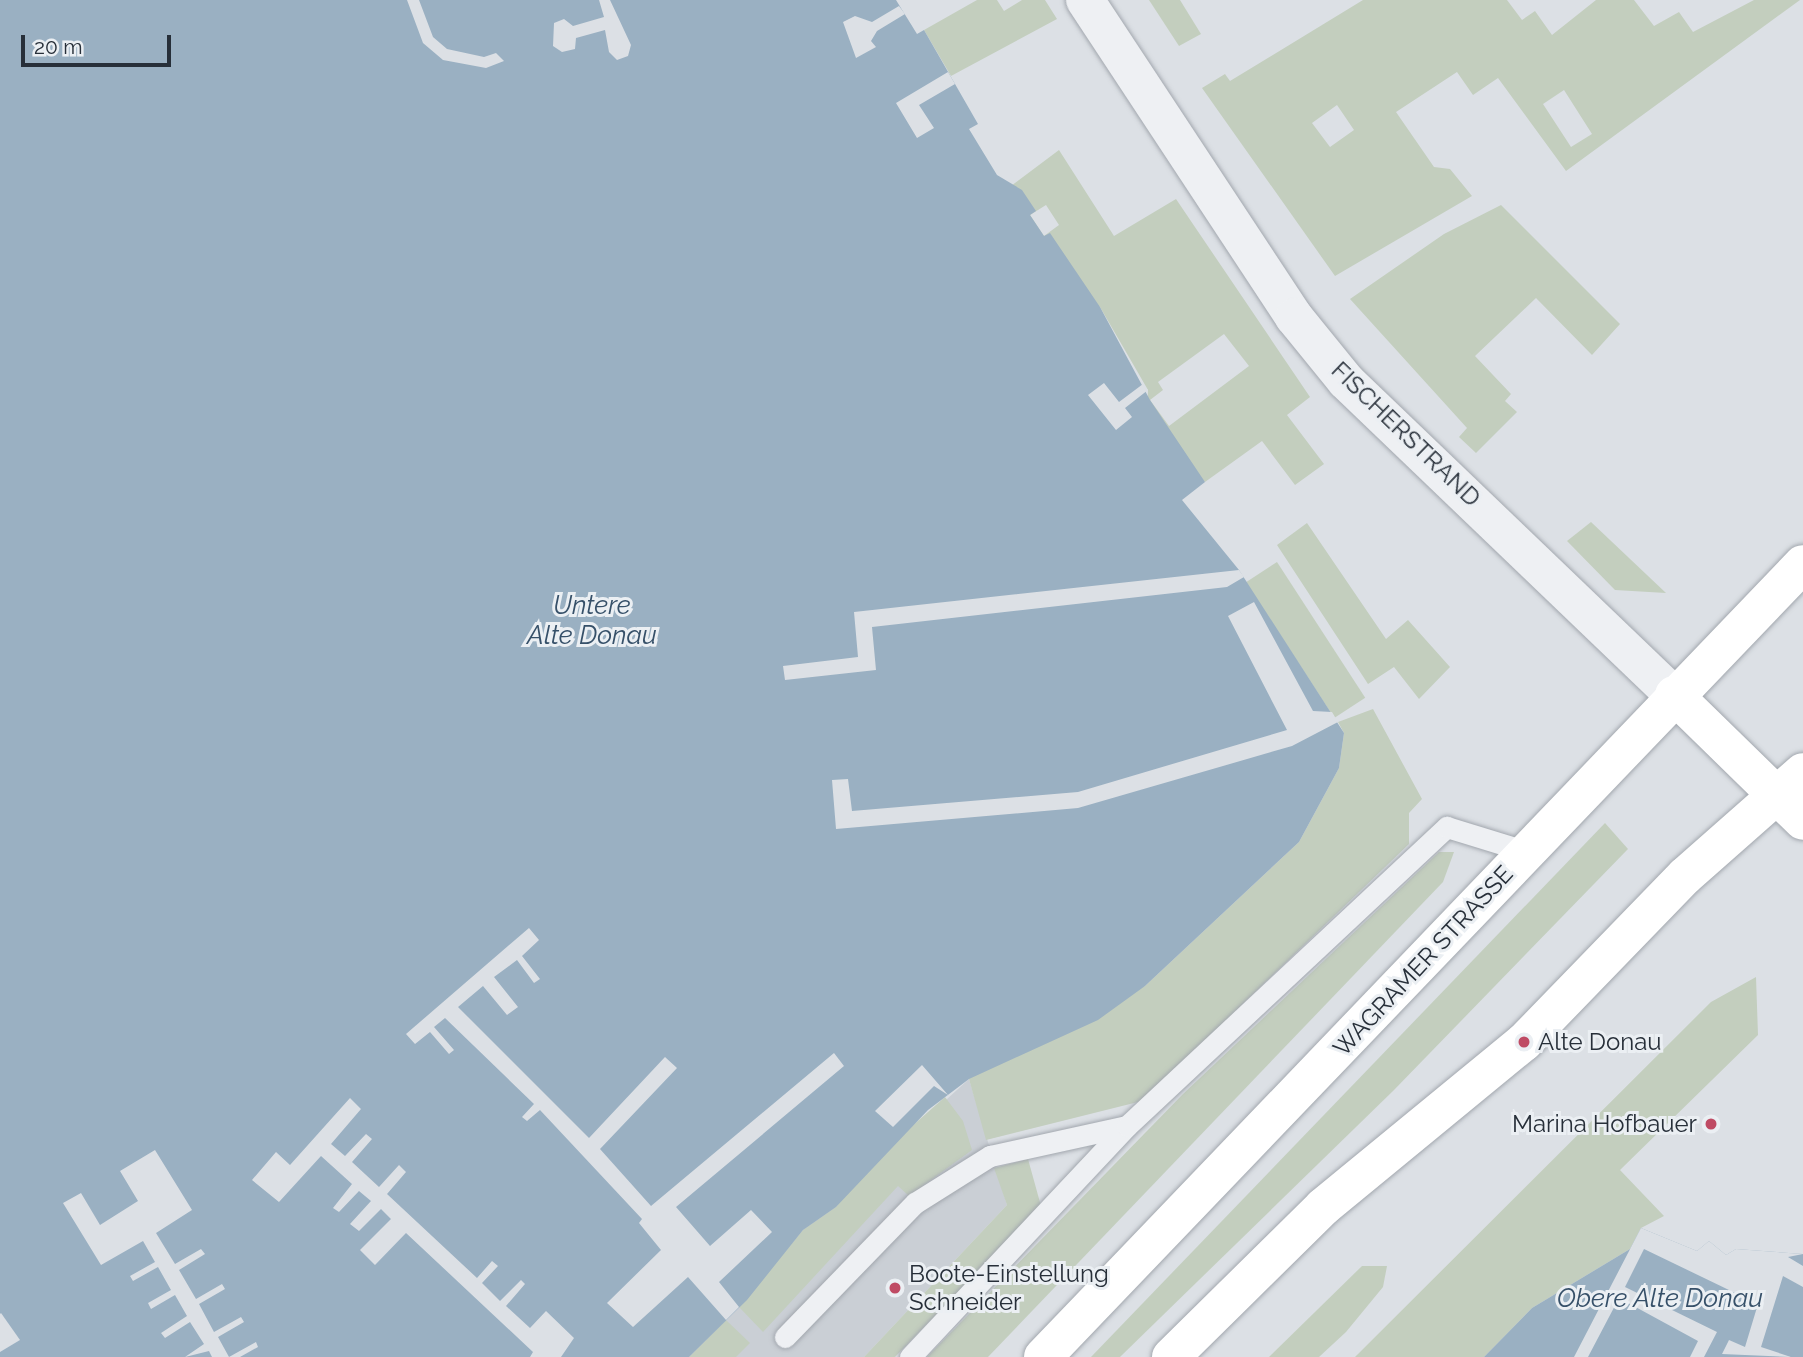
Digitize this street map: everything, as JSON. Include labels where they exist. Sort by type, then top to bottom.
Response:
[{"type":"main road","name":"WAGRAMER STRASSE","points":[[1043,1357],[1674,695],[1803,564]]},
{"type":"main road","points":[[1171,1357],[1323,1207],[1524,1042],[1685,876],[1794,797],[1674,695]]},
{"type":"street","name":"FISCHERSTRAND","points":[[1085,0],[1294,317],[1346,381],[1674,695]]},
{"type":"lane","points":[[910,1357],[1127,1126],[1447,827],[1525,851]]},
{"type":"lane","points":[[785,1337],[915,1203],[990,1156],[1127,1126]]},
{"type":"shaded area","points":[[969,1079],[1007,1205],[864,1357],[689,1357],[747,1300],[803,1230]]},
{"type":"green space","points":[[977,0],[997,0],[1004,11],[1022,0],[1045,0],[1057,19],[951,76],[924,30]]},
{"type":"green space","points":[[1149,0],[1180,0],[1201,34],[1179,46]]},
{"type":"green space","points":[[1363,0],[1507,0],[1522,20],[1535,11],[1552,35],[1596,0],[1634,0],[1654,26],[1679,12],[1693,32],[1754,0],[1800,0],[1566,171],[1498,78],[1473,95],[1457,72],[1396,112],[1434,167],[1450,169],[1472,196],[1335,276],[1202,88],[1225,74],[1230,81]],"holes":[[[1564,90],[1592,134],[1571,147],[1543,104]],[[1337,105],[1354,130],[1330,147],[1312,123]]]},
{"type":"green space","points":[[1059,150],[1114,236],[1176,199],[1310,397],[1287,415],[1324,464],[1295,485],[1262,441],[1205,482],[1147,421],[1148,390],[1100,307],[1078,293],[1011,186]],"holes":[[[1046,205],[1059,225],[1044,236],[1030,215]],[[1224,334],[1249,366],[1169,426],[1150,400],[1163,390],[1158,382]]]},
{"type":"green space","points":[[1501,205],[1620,324],[1592,355],[1536,298],[1475,356],[1511,394],[1505,401],[1517,412],[1476,453],[1459,437],[1467,428],[1350,299],[1444,234]]},
{"type":"green space","points":[[1591,522],[1666,593],[1615,590],[1567,541]]},
{"type":"green space","points":[[1307,523],[1386,639],[1408,620],[1450,667],[1419,699],[1394,667],[1368,684],[1277,545]]},
{"type":"green space","points":[[1277,562],[1365,698],[1334,718],[1246,582]]},
{"type":"green space","points":[[1373,709],[1422,799],[1409,813],[1409,844],[1142,1101],[986,1140],[969,1079],[957,1064],[1145,986],[1299,842],[1339,768],[1344,733],[1338,722]]},
{"type":"green space","points":[[1605,823],[1628,849],[1394,1090],[1120,1357],[1091,1357]]},
{"type":"green space","points":[[1439,852],[1454,852],[1443,882],[988,1357],[927,1357],[1183,1094]]},
{"type":"green space","points":[[1756,977],[1758,1035],[1620,1170],[1664,1216],[1641,1228],[1630,1249],[1532,1308],[1484,1357],[1355,1357],[1711,1002]]},
{"type":"green space","points":[[945,1097],[963,1121],[972,1150],[909,1196],[898,1186],[763,1332],[739,1307],[803,1230],[836,1207],[876,1158]]},
{"type":"green space","points":[[1028,1159],[1041,1206],[895,1357],[864,1357],[1007,1205],[994,1168]]},
{"type":"green space","points":[[1362,1266],[1387,1266],[1383,1287],[1346,1332],[1319,1357],[1269,1357]]},
{"type":"green space","points":[[726,1320],[750,1343],[736,1357],[689,1357]]},
{"type":"water","name":"Untere Alte Donau","points":[[0,0],[896,0],[917,34],[924,30],[978,124],[969,129],[997,175],[1022,190],[1036,211],[1030,215],[1044,236],[1050,233],[1100,307],[1150,400],[1205,482],[1182,500],[1239,570],[1344,733],[1339,768],[1299,842],[1145,986],[1098,1020],[969,1079],[928,1110],[836,1207],[803,1230],[747,1300],[689,1357],[0,1357]]},
{"type":"water","name":"Obere Alte Donau","points":[[1641,1228],[1697,1251],[1709,1241],[1726,1255],[1736,1249],[1803,1254],[1803,1357],[1484,1357],[1532,1308],[1630,1249]]},
{"type":"pier","points":[[407,0],[419,0],[433,37],[447,49],[484,57],[496,53],[504,61],[486,68],[443,60],[423,43]]},
{"type":"pier","points":[[599,0],[610,0],[631,45],[628,56],[617,60],[609,52],[605,30],[576,38],[575,49],[562,52],[553,46],[554,23],[564,19],[573,26],[604,17]]},
{"type":"pier","points":[[899,6],[905,14],[877,31],[871,41],[876,47],[856,58],[843,22],[855,16],[872,22]]},
{"type":"pier","points":[[948,72],[955,84],[919,105],[934,128],[917,138],[896,103]]},
{"type":"pier","points":[[1104,383],[1119,402],[1143,384],[1148,390],[1125,408],[1132,417],[1116,430],[1088,395]]},
{"type":"pier","points":[[1239,570],[1244,577],[1227,587],[872,627],[876,670],[785,680],[783,666],[858,657],[854,612]]},
{"type":"pier","points":[[1254,602],[1313,711],[1332,712],[1338,722],[1292,746],[1078,808],[836,829],[832,780],[848,779],[852,811],[1078,792],[1287,730],[1228,616]]},
{"type":"pier","points":[[529,928],[539,940],[522,956],[540,979],[534,983],[517,960],[494,977],[518,1007],[507,1015],[483,986],[458,1007],[589,1138],[665,1057],[677,1068],[600,1149],[651,1206],[834,1053],[844,1066],[676,1207],[710,1246],[751,1210],[772,1232],[719,1282],[739,1307],[726,1320],[688,1277],[633,1327],[607,1303],[661,1250],[639,1223],[642,1219],[540,1110],[527,1121],[522,1117],[534,1104],[445,1018],[434,1027],[454,1050],[449,1054],[430,1032],[415,1044],[406,1034]]},
{"type":"pier","points":[[922,1065],[948,1095],[934,1086],[893,1127],[875,1111]]},
{"type":"pier","points":[[350,1098],[361,1109],[331,1144],[345,1156],[366,1134],[372,1139],[352,1162],[379,1187],[399,1165],[406,1172],[387,1194],[477,1278],[492,1261],[498,1266],[482,1283],[500,1301],[521,1280],[525,1284],[506,1306],[530,1328],[546,1311],[574,1338],[561,1357],[530,1357],[533,1352],[406,1233],[375,1265],[360,1250],[391,1219],[381,1209],[359,1231],[350,1224],[371,1201],[359,1191],[339,1212],[333,1208],[352,1184],[321,1156],[279,1202],[252,1180],[276,1152],[290,1165]]},
{"type":"pier","points":[[155,1150],[192,1210],[156,1233],[175,1264],[201,1249],[205,1254],[179,1270],[196,1299],[222,1284],[225,1289],[199,1304],[214,1332],[241,1317],[244,1322],[218,1337],[229,1357],[212,1357],[209,1351],[185,1357],[204,1344],[190,1322],[165,1338],[161,1333],[187,1316],[175,1295],[151,1309],[148,1303],[171,1290],[158,1267],[133,1281],[130,1276],[155,1262],[143,1241],[101,1265],[63,1203],[81,1193],[100,1225],[138,1201],[120,1171]]},
{"type":"pier","points":[[1641,1228],[1697,1251],[1709,1241],[1726,1255],[1736,1249],[1803,1254],[1788,1257],[1803,1266],[1803,1287],[1783,1276],[1761,1347],[1791,1357],[1722,1354],[1729,1340],[1745,1347],[1758,1304],[1644,1249],[1625,1287],[1717,1332],[1704,1357],[1690,1357],[1698,1341],[1619,1298],[1588,1357],[1574,1357]]},
{"type":"pier","points":[[0,1314],[20,1340],[0,1352]]},
{"type":"pier","points":[[256,1342],[258,1347],[240,1357],[229,1357]]},
{"type":"place","name":"Alte Donau","points":[[1524,1042]]},
{"type":"place","name":"Marina Hofbauer","points":[[1711,1124]]},
{"type":"place","name":"Boote-Einstellung Schneider","points":[[895,1288]]}]
